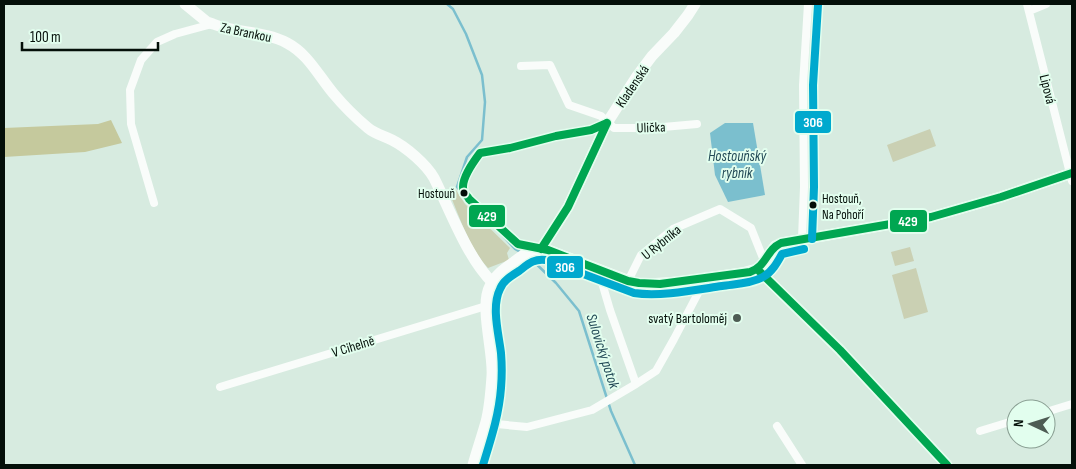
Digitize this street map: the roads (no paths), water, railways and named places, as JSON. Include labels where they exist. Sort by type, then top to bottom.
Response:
[{"type":"street","name":"Za Brankou","points":[[185,4],[207,22],[273,37],[294,47],[307,58],[334,94],[366,127],[395,142],[427,169],[434,178],[471,253],[492,282]]},
{"type":"street","name":"Kladenská","points":[[541,249],[568,207],[607,123],[637,76],[652,56],[679,27],[694,4]]},
{"type":"street","points":[[802,239],[804,187],[803,85],[808,4]]},
{"type":"street","points":[[1028,8],[1046,4]]},
{"type":"street","name":"Lipová","points":[[1028,8],[1072,176]]},
{"type":"street","points":[[154,203],[131,124],[130,90],[140,60],[157,42],[174,34],[213,24]]},
{"type":"street","points":[[521,66],[550,65],[569,105],[601,116],[607,123],[591,130],[480,153],[471,164],[464,181],[464,192],[518,244],[548,250],[637,284],[679,282],[742,273],[761,266],[775,246],[782,243],[931,217],[1072,176]]},
{"type":"street","name":"Ulička","points":[[607,123],[614,128],[652,128],[697,124]]},
{"type":"street","name":"U Rybníka","points":[[628,281],[641,255],[673,229],[720,208],[751,228],[761,266]]},
{"type":"street","points":[[472,465],[486,422],[489,406],[492,373],[486,297],[489,287],[501,271],[530,251],[541,249]]},
{"type":"street","points":[[761,266],[947,465]]},
{"type":"street","points":[[598,269],[636,384]]},
{"type":"street","points":[[486,422],[527,427],[592,410],[656,371],[706,278]]},
{"type":"street","name":"V Cihelně","points":[[220,387],[486,306]]},
{"type":"street","points":[[1056,409],[1072,404]]},
{"type":"street","points":[[980,431],[1006,423]]},
{"type":"street","points":[[777,426],[802,465]]},
{"type":"water","name":"Hostouňský rybník","points":[[725,123],[753,123],[765,195],[728,202],[715,175],[710,133]]},
{"type":"waterway","name":"Sulovický potok","points":[[447,4],[453,9],[466,34],[482,75],[485,102],[482,140],[467,157],[457,187],[462,193]]},
{"type":"waterway","name":"Sulovický potok","points":[[497,229],[515,249],[522,253]]},
{"type":"waterway","name":"Sulovický potok","points":[[529,257],[556,283],[579,311],[611,411],[635,465]]},
{"type":"place","name":"Hostouň","points":[[464,193]]},
{"type":"place","name":"Hostouň, Na Pohoří","points":[[813,205]]},
{"type":"place","name":"svatý Bartoloměj","points":[[737,318]]}]
